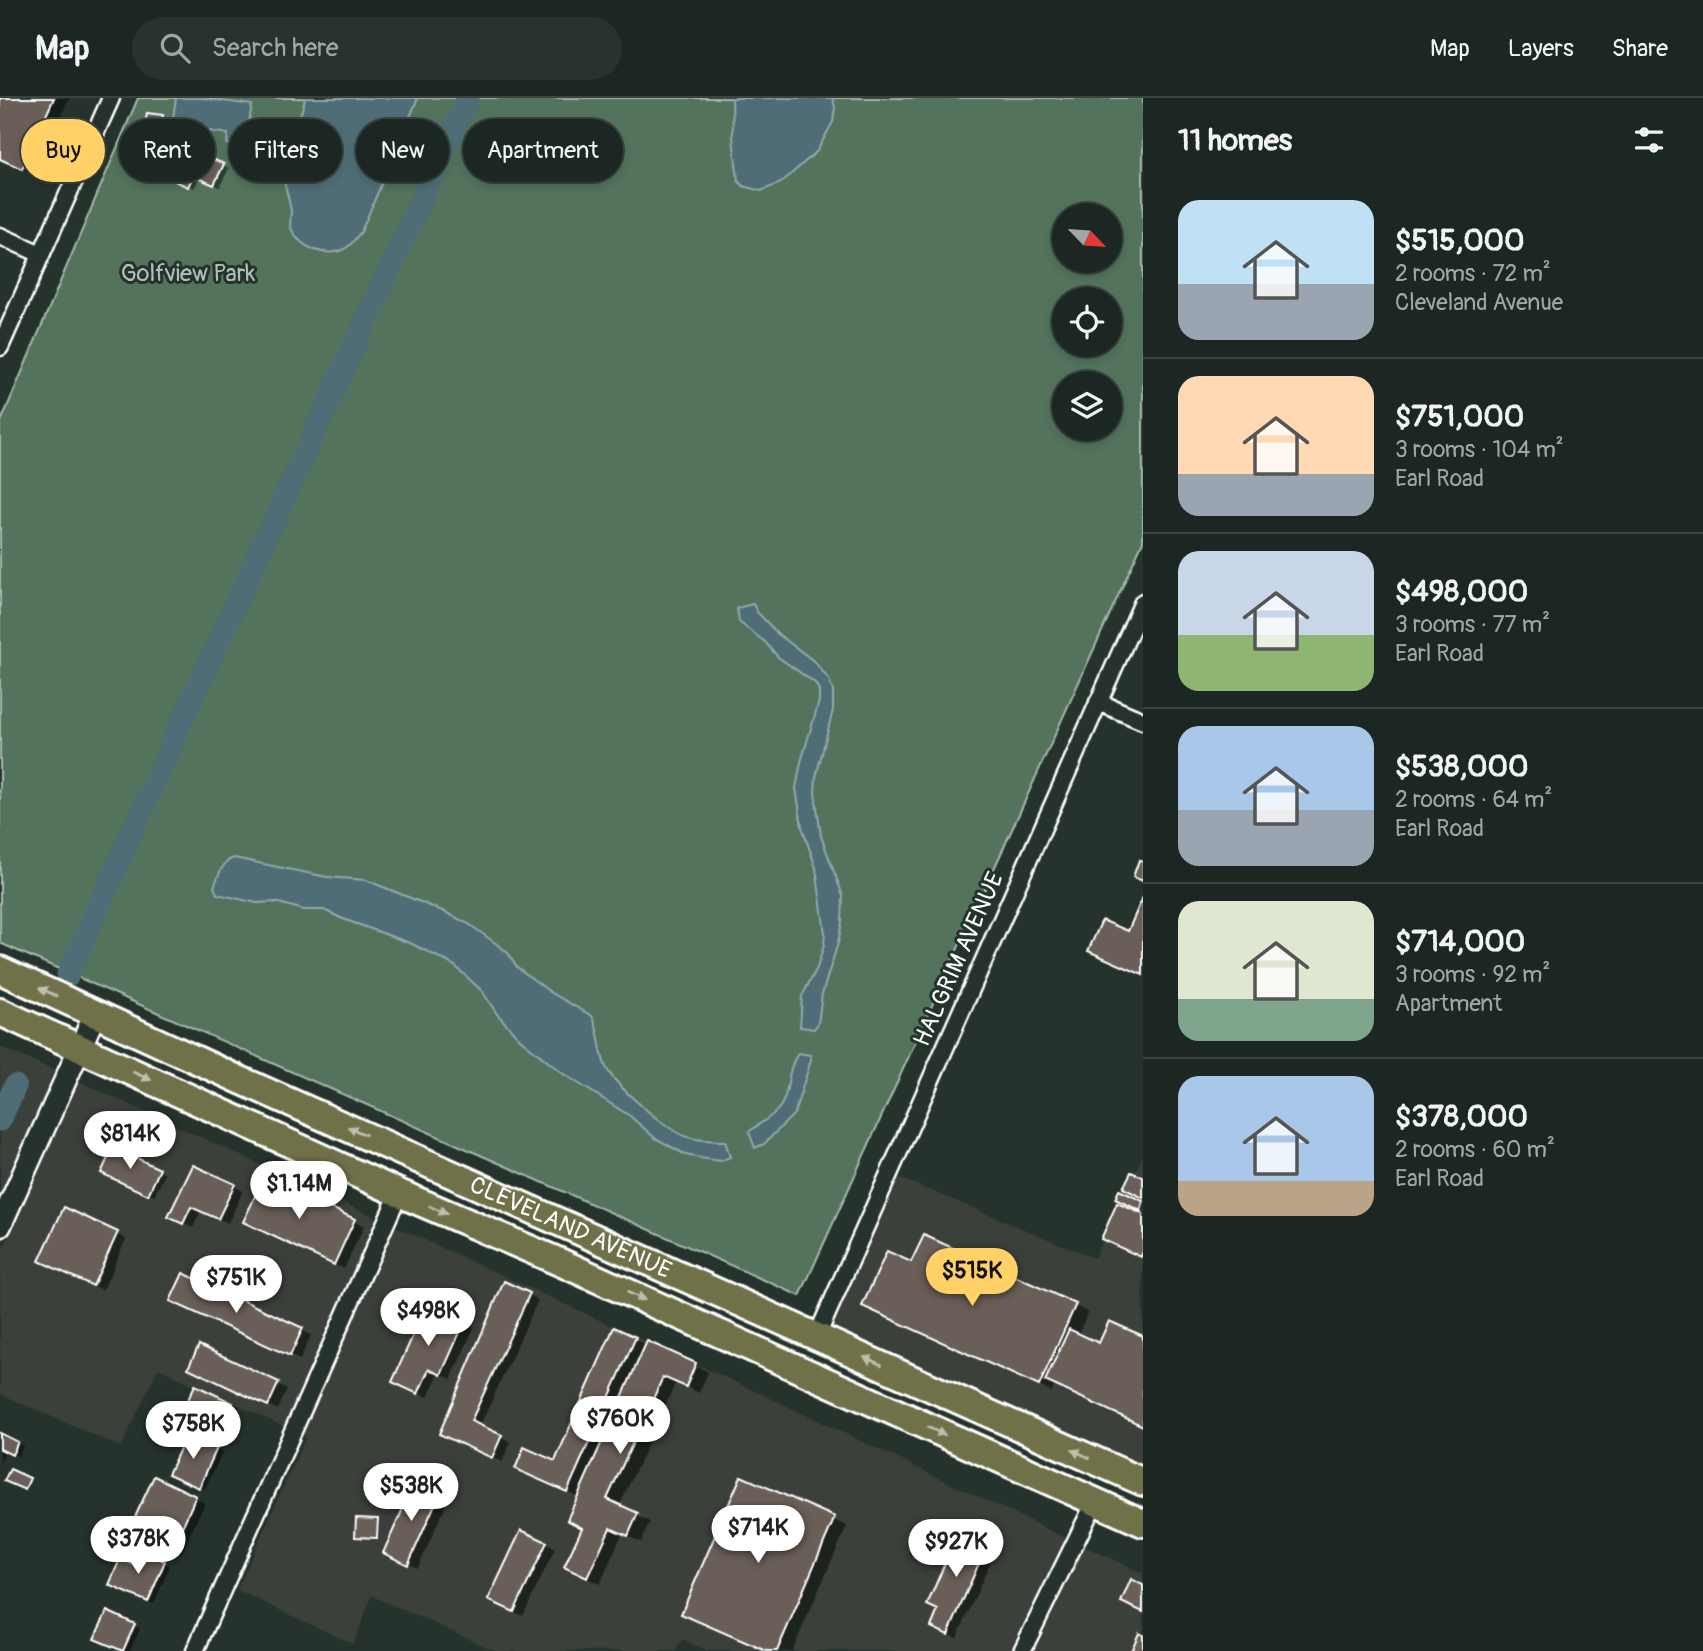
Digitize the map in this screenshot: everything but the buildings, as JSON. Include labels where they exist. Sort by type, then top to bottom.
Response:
[{"type":"main road","name":"CLEVELAND AVENUE","points":[[0,970],[1143,1482]]},
{"type":"main road","name":"CLEVELAND AVENUE","points":[[0,1012],[399,1193],[562,1263],[1143,1523]]},
{"type":"main road","points":[[717,1333],[763,1341],[817,1336]]},
{"type":"main road","points":[[1095,1502],[1143,1500]]},
{"type":"street","points":[[0,347],[111,98]]},
{"type":"street","points":[[0,236],[41,254]]},
{"type":"street","name":"HALGRIM AVENUE","points":[[817,1336],[1143,602]]},
{"type":"street","points":[[1098,702],[1143,721]]},
{"type":"street","points":[[0,1226],[96,1014]]},
{"type":"street","points":[[195,1651],[399,1193]]},
{"type":"street","points":[[1022,1651],[1095,1502]]},
{"type":"shaded area","points":[[0,1047],[56,1071],[0,1195]]},
{"type":"shaded area","points":[[78,1081],[787,1406],[1143,1573],[1143,1651],[708,1651],[682,1639],[676,1651],[496,1651],[372,1596],[353,1644],[237,1590],[306,1437],[158,1368],[121,1447],[0,1394],[0,1256]]},
{"type":"shaded area","points":[[1143,1156],[1143,1470],[908,1367],[824,1325],[890,1174],[1094,1258]]},
{"type":"green space","name":"Golfview Park","points":[[138,98],[1143,98],[1143,541],[800,1296],[0,943],[0,424],[102,182],[105,182],[119,143],[119,182],[215,182],[215,119],[129,119]]},
{"type":"water","points":[[176,98],[202,98],[252,105],[250,119],[229,119],[229,144],[228,134],[215,132],[215,119],[173,119]]},
{"type":"water","points":[[305,98],[418,98],[409,119],[356,119],[356,182],[382,182],[361,232],[343,250],[317,251],[301,242],[290,226],[291,212],[285,182],[342,182],[342,119],[299,119]]},
{"type":"water","points":[[732,98],[833,98],[833,122],[817,151],[781,183],[761,191],[743,186],[738,181]]},
{"type":"water","points":[[753,604],[778,634],[815,662],[829,680],[833,691],[833,710],[816,777],[815,793],[821,836],[843,896],[842,922],[822,994],[818,1023],[814,1029],[800,1027],[802,996],[817,968],[825,933],[816,868],[802,827],[796,788],[819,701],[819,690],[815,683],[778,657],[765,642],[739,622],[737,608]]},
{"type":"water","points":[[234,858],[327,877],[366,880],[469,924],[508,953],[517,967],[550,992],[592,1016],[606,1067],[642,1106],[667,1126],[687,1137],[725,1141],[730,1157],[721,1161],[686,1155],[655,1138],[630,1116],[562,1073],[520,1039],[497,1014],[482,991],[455,966],[442,959],[410,943],[324,910],[304,910],[275,902],[257,903],[217,894],[214,887],[219,874],[226,862]]},
{"type":"water","points":[[798,1053],[811,1055],[811,1060],[794,1114],[764,1144],[755,1148],[749,1132],[775,1113],[783,1103],[791,1069]]},
{"type":"waterway","points":[[68,975],[468,98]]},
{"type":"waterway","points":[[0,1120],[15,1086]]}]
